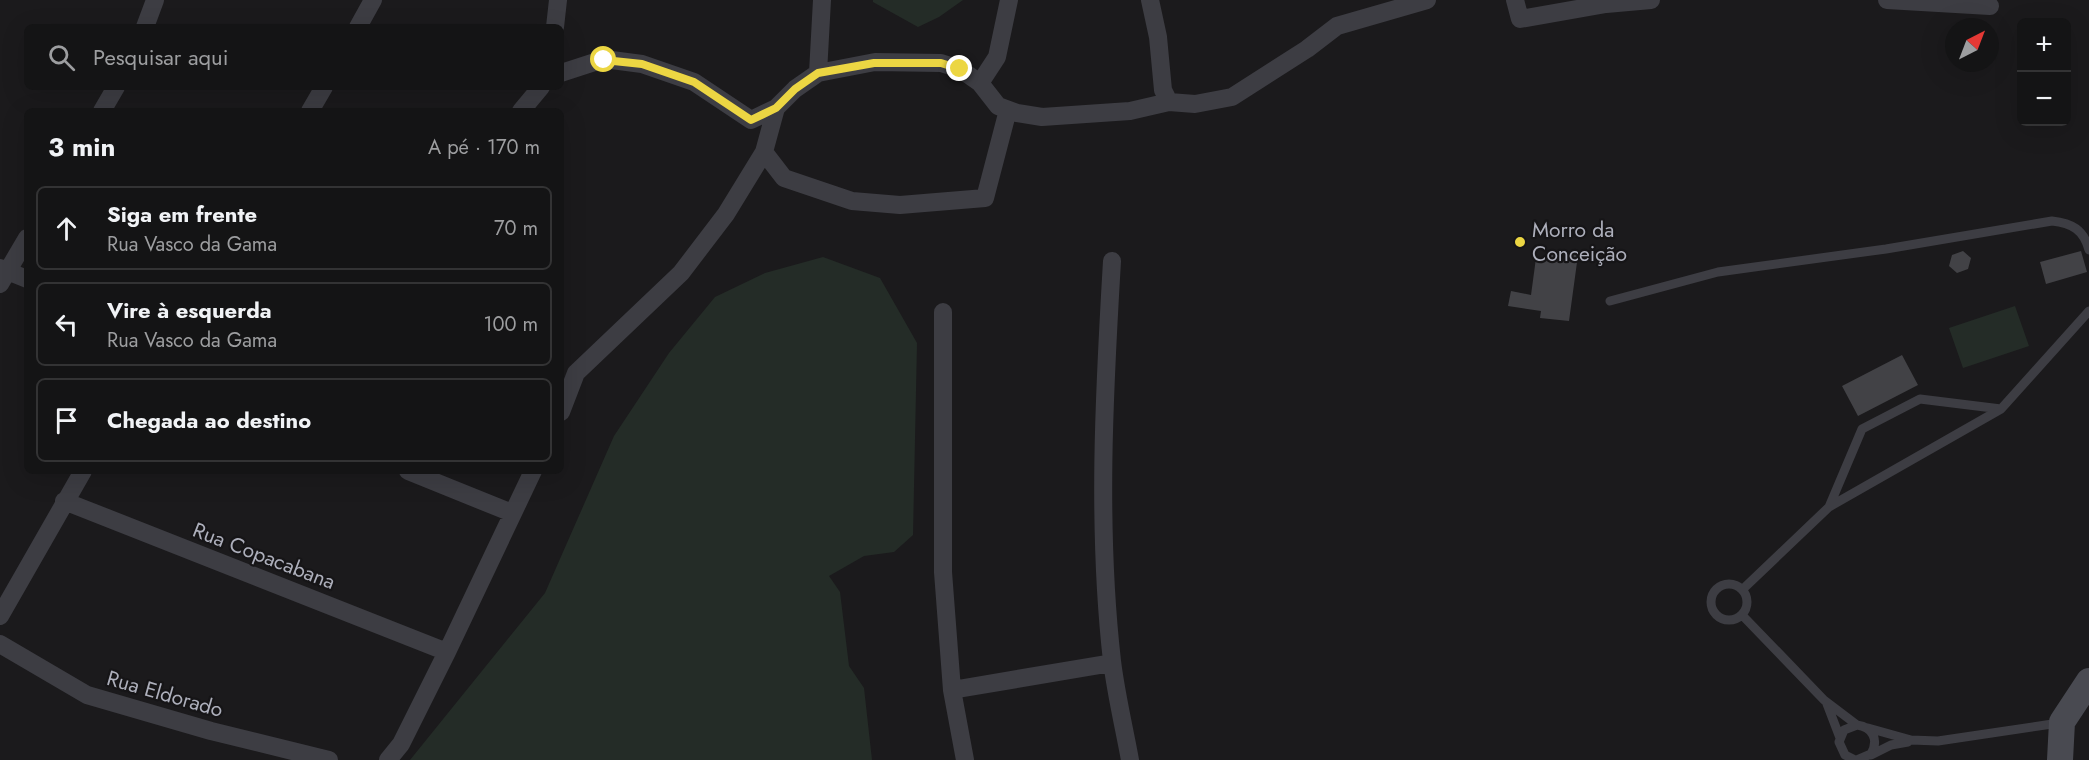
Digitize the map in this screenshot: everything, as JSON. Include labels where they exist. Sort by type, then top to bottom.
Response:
[{"type":"street","points":[[146,24],[155,0]]},
{"type":"street","points":[[360,24],[373,0]]},
{"type":"street","points":[[555,24],[558,0]]},
{"type":"street","points":[[818,73],[822,0]]},
{"type":"street","points":[[980,83],[997,57],[1009,0]]},
{"type":"street","points":[[1150,0],[1158,37],[1163,90],[1169,102]]},
{"type":"street","points":[[564,72],[604,60],[642,64],[694,82],[751,120],[776,108],[795,89],[818,73],[874,63],[941,63],[960,69],[980,83],[998,106],[1017,113],[1042,117],[1130,111],[1169,102],[1195,104],[1232,97],[1307,49],[1337,26],[1427,0]]},
{"type":"street","points":[[1515,0],[1520,20],[1606,4],[1651,0]]},
{"type":"street","points":[[1887,0],[1990,6]]},
{"type":"street","points":[[104,108],[114,90]]},
{"type":"street","points":[[312,108],[322,90]]},
{"type":"street","points":[[524,108],[538,90]]},
{"type":"street","points":[[564,404],[576,373],[681,273],[726,214],[764,152],[776,108]]},
{"type":"street","points":[[764,152],[784,178],[852,201],[900,205],[985,198],[1008,110]]},
{"type":"street","points":[[24,242],[2,275],[24,279]]},
{"type":"street","points":[[1112,261],[1104,409],[1102,502],[1112,663],[1130,760]]},
{"type":"street","points":[[943,312],[943,572],[952,690],[965,760]]},
{"type":"street","points":[[0,616],[81,474]]},
{"type":"street","points":[[415,474],[512,513]]},
{"type":"street","points":[[388,760],[401,744],[532,474]]},
{"type":"street","name":"Rua Copacabana","points":[[64,501],[447,652]]},
{"type":"street","name":"Rua Eldorado","points":[[0,644],[87,695],[211,731],[329,760]]},
{"type":"street","points":[[952,690],[1112,663]]},
{"type":"street","points":[[2060,760],[2062,722],[2089,681]]},
{"type":"lane","points":[[1610,301],[1718,272],[1886,249],[2052,221],[2073,225],[2081,232],[2089,250]]},
{"type":"lane","points":[[1743,589],[1829,507],[2001,409],[2089,311]]},
{"type":"lane","points":[[1829,507],[1862,429],[1920,399],[2001,409]]},
{"type":"lane","points":[[1721,585],[1736,585],[1743,589],[1748,604],[1742,615],[1734,620],[1726,621],[1713,612],[1711,597],[1721,585]]},
{"type":"lane","points":[[1742,615],[1824,700],[1857,725],[1917,741]]},
{"type":"lane","points":[[1824,700],[1834,719],[1842,755],[1861,759],[1891,745],[1947,740],[2062,722]]},
{"type":"lane","points":[[1840,738],[1848,727],[1857,725]]},
{"type":"lane","points":[[1861,759],[1871,754],[1875,743],[1868,728]]},
{"type":"shaded area","points":[[873,0],[963,0],[939,17],[918,27]]},
{"type":"shaded area","points":[[823,257],[880,278],[917,343],[913,535],[894,552],[864,556],[829,576],[840,592],[849,666],[864,688],[872,760],[410,760],[545,593],[614,436],[669,353],[715,297],[765,273]]},
{"type":"shaded area","points":[[2015,306],[2029,346],[1963,368],[1949,328]]},
{"type":"building","points":[[1548,251],[1578,255],[1569,321],[1540,318],[1541,311],[1508,306],[1511,291],[1531,295],[1536,258],[1547,259]]},
{"type":"building","points":[[1963,251],[1971,258],[1968,269],[1957,273],[1949,266],[1952,255]]},
{"type":"building","points":[[2081,251],[2087,272],[2046,284],[2040,262]]},
{"type":"building","points":[[1902,355],[1918,385],[1858,416],[1842,386]]},
{"type":"place","name":"Morro da Conceição","points":[[1520,242]]},
{"type":"route","points":[[604,60],[642,64],[694,82],[751,120],[776,108],[795,89],[818,73],[874,63],[941,63],[960,69]]}]
